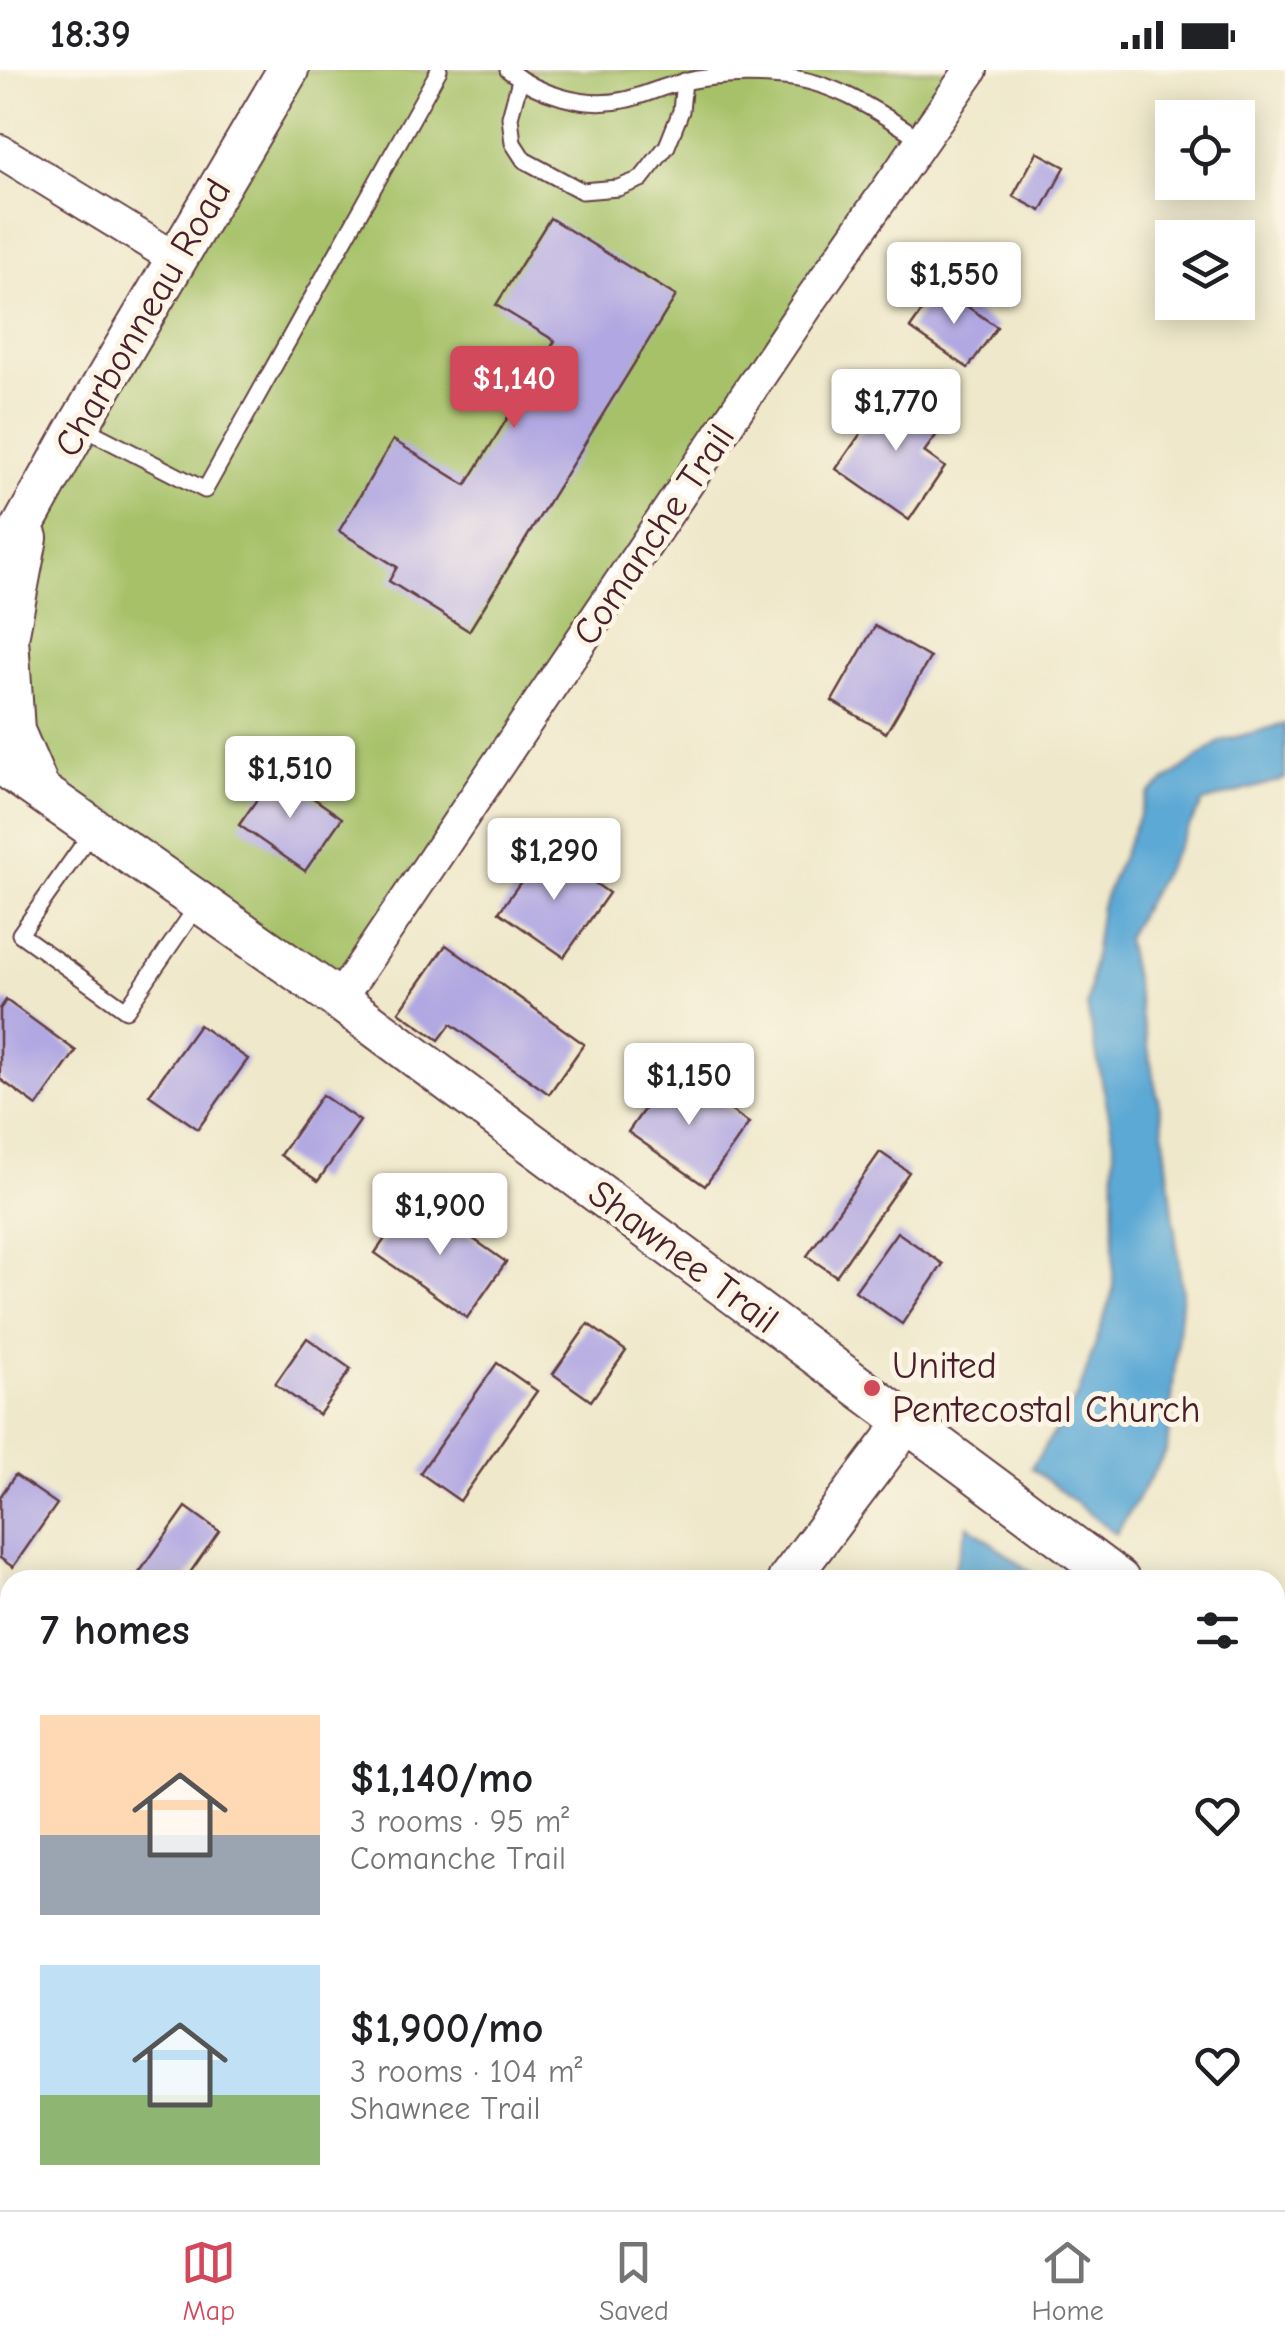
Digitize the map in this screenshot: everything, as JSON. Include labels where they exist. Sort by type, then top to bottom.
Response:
[{"type":"street","name":"Charbonneau Road","points":[[0,566],[78,425],[288,70]]},
{"type":"street","name":"Comanche Trail","points":[[339,1000],[812,298],[971,70]]},
{"type":"street","points":[[0,151],[178,260]]},
{"type":"street","points":[[34,506],[8,638],[14,731],[40,791]]},
{"type":"street","name":"Shawnee Trail","points":[[0,763],[339,1000],[1104,1570]]},
{"type":"street","points":[[796,1570],[906,1424]]},
{"type":"lane","points":[[78,425],[204,490],[439,70]]},
{"type":"lane","points":[[684,81],[681,112],[667,146],[642,179],[618,188],[582,192],[524,160],[513,144],[510,117],[514,75],[566,100],[620,102],[684,81],[786,76],[842,92],[923,140]]},
{"type":"lane","points":[[94,828],[20,934],[126,1010],[200,902]]},
{"type":"green space","points":[[289,70],[971,70],[339,1000],[40,791],[11,684],[33,506]]},
{"type":"water","points":[[1285,724],[1285,779],[1203,802],[1126,938],[1162,1119],[1182,1290],[1167,1450],[1116,1534],[1031,1468],[1078,1396],[1113,1291],[1114,1140],[1087,1007],[1101,906],[1148,794],[1221,741]]},
{"type":"water","points":[[968,1525],[1028,1570],[954,1570]]},
{"type":"building","points":[[1037,152],[1065,167],[1041,211],[1013,196]]},
{"type":"building","points":[[550,218],[676,296],[469,631],[389,581],[397,567],[339,531],[393,440],[466,485],[555,341],[496,305]]},
{"type":"building","points":[[939,287],[997,327],[968,368],[910,328]]},
{"type":"building","points":[[893,387],[945,423],[924,452],[945,467],[909,520],[836,469]]},
{"type":"building","points":[[875,626],[930,658],[886,733],[832,701]]},
{"type":"building","points":[[276,772],[342,818],[305,871],[239,825]]},
{"type":"building","points":[[545,848],[609,893],[564,957],[499,912]]},
{"type":"building","points":[[446,945],[584,1044],[549,1094],[451,1024],[439,1040],[399,1012]]},
{"type":"building","points":[[6,1000],[76,1051],[37,1106],[0,1079],[0,1009]]},
{"type":"building","points":[[199,1025],[248,1059],[198,1129],[149,1095]]},
{"type":"building","points":[[672,1070],[749,1123],[705,1186],[628,1132]]},
{"type":"building","points":[[322,1095],[360,1121],[318,1181],[280,1155]]},
{"type":"building","points":[[880,1152],[909,1172],[836,1276],[807,1256]]},
{"type":"building","points":[[414,1197],[506,1262],[467,1318],[375,1253]]},
{"type":"building","points":[[897,1232],[943,1264],[902,1324],[855,1291]]},
{"type":"building","points":[[588,1324],[626,1351],[591,1401],[553,1374]]},
{"type":"building","points":[[307,1338],[351,1369],[319,1415],[275,1384]]},
{"type":"building","points":[[497,1363],[537,1391],[460,1501],[420,1473]]},
{"type":"building","points":[[15,1475],[57,1504],[13,1567],[0,1558],[0,1497]]},
{"type":"building","points":[[186,1507],[219,1531],[192,1570],[141,1570]]},
{"type":"place","name":"United Pentecostal Church","points":[[872,1388]]}]
